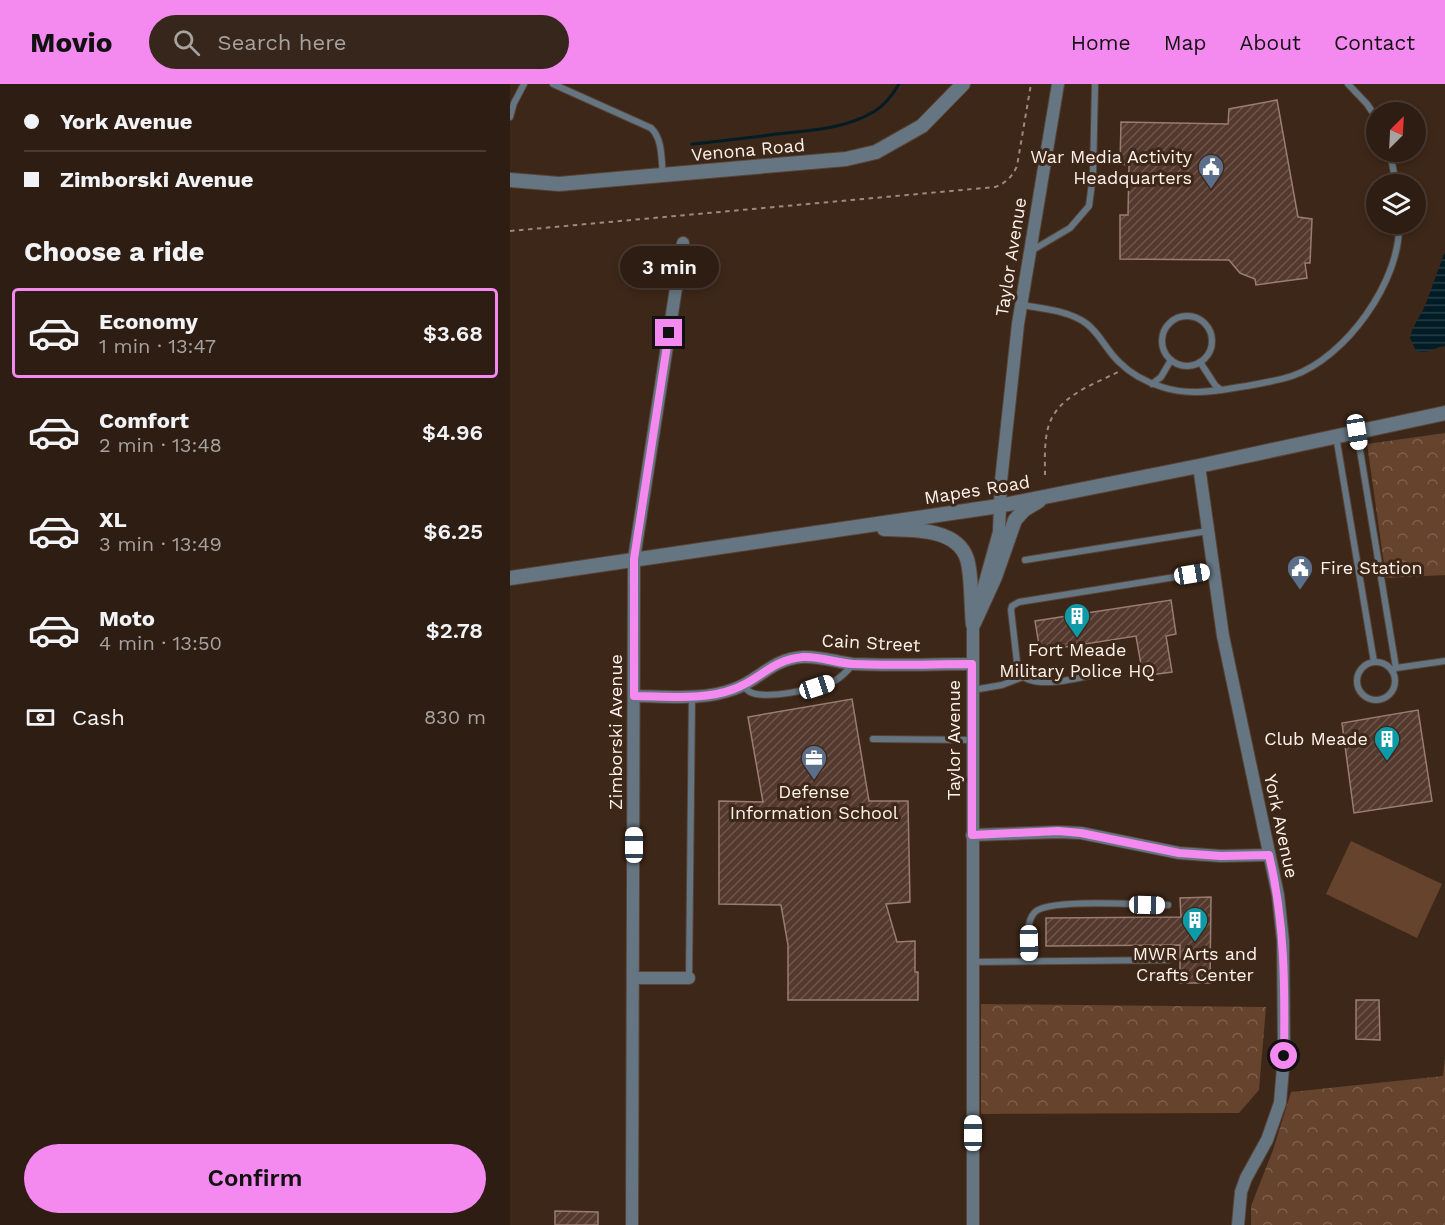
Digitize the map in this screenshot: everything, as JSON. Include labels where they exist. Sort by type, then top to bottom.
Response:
[{"type":"street","name":"Venona Road","points":[[510,180],[559,184],[846,159],[876,152],[922,126],[963,84]]},
{"type":"street","name":"Taylor Avenue","points":[[973,1225],[973,625],[998,542],[999,506],[1022,305],[1058,84]]},
{"type":"street","name":"Zimborski Avenue","points":[[632,1225],[634,559],[683,243]]},
{"type":"street","name":"Mapes Road","points":[[510,578],[999,506],[1445,413]]},
{"type":"street","name":"York Avenue","points":[[1199,466],[1224,642],[1278,895],[1283,941],[1285,998],[1283,1080],[1280,1103],[1274,1123],[1241,1192],[1238,1225]]},
{"type":"street","points":[[973,625],[995,578],[1015,520],[1024,510],[1048,496]]},
{"type":"street","points":[[851,527],[927,532],[954,541],[964,552],[968,561],[973,625]]},
{"type":"street","name":"Cain Street","points":[[634,696],[692,696],[723,693],[742,685],[772,666],[789,660],[819,657],[854,664],[972,664]]},
{"type":"street","points":[[972,835],[1058,831],[1081,833],[1179,853],[1221,856],[1269,855]]},
{"type":"street","points":[[634,978],[689,978]]},
{"type":"lane","points":[[510,117],[524,84]]},
{"type":"lane","points":[[553,84],[656,133],[664,175]]},
{"type":"lane","points":[[1030,251],[1070,228],[1089,206],[1093,175],[1095,84]]},
{"type":"lane","points":[[1348,84],[1366,103]]},
{"type":"lane","points":[[1022,305],[1064,314],[1087,324],[1119,362],[1141,380],[1183,392],[1221,390],[1293,375],[1318,362],[1344,341],[1380,295],[1392,266],[1399,234]]},
{"type":"lane","points":[[1185,316],[1201,320],[1211,332],[1211,348],[1208,355],[1200,362],[1187,366],[1171,360],[1165,354],[1162,337],[1170,322],[1185,316]]},
{"type":"lane","points":[[1152,384],[1161,377],[1171,360]]},
{"type":"lane","points":[[1200,362],[1215,385],[1221,390]]},
{"type":"lane","points":[[1357,432],[1394,669],[1395,682],[1389,695],[1376,700],[1369,698],[1359,687],[1358,680],[1364,667],[1374,663],[1384,664],[1394,669],[1445,661]]},
{"type":"lane","points":[[1336,436],[1374,663]]},
{"type":"lane","points":[[1025,560],[1208,531]]},
{"type":"lane","points":[[1111,670],[1065,680],[1042,682],[1023,677],[1018,671],[1011,610],[1014,604],[1214,571]]},
{"type":"lane","points":[[742,685],[750,692],[775,695],[835,682],[854,664]]},
{"type":"lane","points":[[973,690],[1002,685],[1023,677]]},
{"type":"lane","points":[[689,978],[692,696]]},
{"type":"lane","points":[[873,739],[973,740]]},
{"type":"lane","points":[[1029,961],[1029,925],[1035,911],[1043,907],[1062,904],[1168,906]]},
{"type":"lane","points":[[973,962],[1168,960]]},
{"type":"path","points":[[510,231],[995,188],[1005,183],[1013,175],[1017,166],[1031,84]]},
{"type":"path","points":[[1045,475],[1048,428],[1055,413],[1067,399],[1119,372]]},
{"type":"green space","points":[[1445,433],[1445,575],[1386,578],[1367,444]]},
{"type":"green space","points":[[1351,841],[1442,884],[1417,938],[1326,894]]},
{"type":"green space","points":[[981,1004],[1266,1007],[1259,1090],[1239,1113],[981,1114]]},
{"type":"green space","points":[[1445,1057],[1445,1225],[1251,1225],[1251,1206],[1273,1150],[1291,1092],[1443,1076]]},
{"type":"water","points":[[1445,251],[1445,346],[1425,352],[1416,351],[1410,338],[1412,330],[1425,306]]},
{"type":"building","name":"War Media Activity Headquarters","points":[[1277,100],[1298,217],[1312,219],[1310,263],[1305,263],[1307,278],[1256,285],[1255,279],[1240,273],[1229,260],[1120,259],[1120,215],[1128,215],[1129,165],[1120,164],[1121,122],[1228,124],[1229,109]]},
{"type":"building","name":"Fort Meade Military Police HQ","points":[[1171,600],[1176,634],[1166,636],[1172,672],[1143,676],[1136,636],[1040,651],[1035,621]]},
{"type":"building","points":[[852,699],[869,801],[908,801],[910,902],[886,904],[897,942],[915,941],[918,1000],[788,1000],[788,945],[781,905],[719,904],[719,801],[763,802],[748,717]]},
{"type":"building","name":"Club Meade","points":[[1418,710],[1432,801],[1354,813],[1342,723]]},
{"type":"building","points":[[1211,897],[1210,983],[1180,983],[1180,945],[1046,946],[1046,918],[1181,917],[1180,898]]},
{"type":"building","points":[[1356,1000],[1379,1000],[1380,1040],[1356,1039]]},
{"type":"building","points":[[555,1211],[598,1212],[598,1225],[555,1225]]},
{"type":"waterway","points":[[692,144],[814,130],[852,122],[879,109],[899,84]]},
{"type":"place","name":"War Media Activity Headquarters","points":[[1211,190]]},
{"type":"place","name":"Fire Station","points":[[1300,591]]},
{"type":"place","name":"Fort Meade Military Police HQ","points":[[1077,639]]},
{"type":"place","name":"Club Meade","points":[[1387,762]]},
{"type":"place","name":"Defense Information School","points":[[814,781]]},
{"type":"place","name":"MWR Arts and Crafts Center","points":[[1195,943]]},
{"type":"route","points":[[669,333],[634,559],[634,696],[708,696],[723,693],[750,681],[772,666],[803,657],[819,657],[854,664],[972,664],[972,835],[1058,831],[1081,833],[1179,853],[1221,856],[1269,855],[1278,895],[1283,941],[1284,1056]]}]
